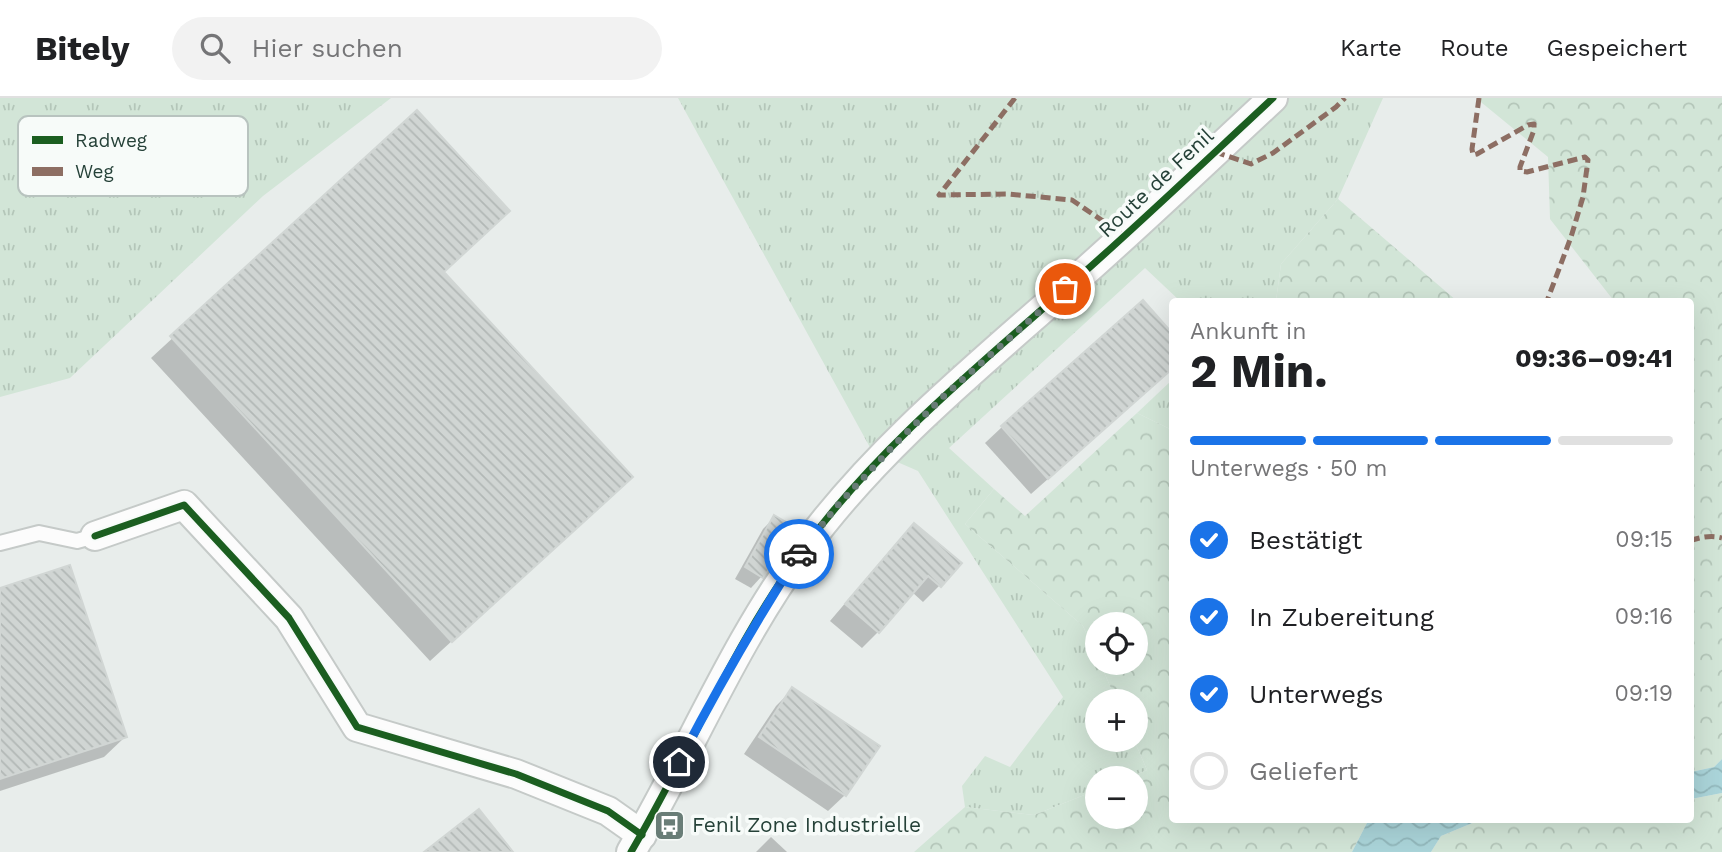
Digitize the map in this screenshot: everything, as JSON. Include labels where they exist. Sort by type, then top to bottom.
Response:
[{"type":"street","name":"Route de Fenil","points":[[636,844],[766,605],[803,549],[837,506],[945,395],[1125,236],[1273,98]]},
{"type":"street","points":[[95,536],[184,505],[289,618],[357,727],[516,774],[608,811],[636,844]]},
{"type":"lane","points":[[0,543],[39,533],[77,541],[95,536]]},
{"type":"green space","points":[[0,98],[391,98],[263,196],[70,378],[0,397]]},
{"type":"green space","points":[[678,98],[1383,98],[1338,199],[1281,264],[1276,298],[1177,298],[1145,268],[949,448],[994,489],[965,524],[1083,626],[1085,675],[1105,675],[1111,689],[1085,689],[1085,752],[1139,752],[1145,766],[1085,766],[1085,795],[1034,815],[965,807],[962,786],[985,756],[1010,767],[1063,697],[918,471],[872,451]]},
{"type":"green space","points":[[1476,98],[1722,98],[1722,759],[1714,767],[1694,771],[1694,298],[1612,298],[1550,219],[1548,157]]},
{"type":"green space","points":[[1338,199],[1454,298],[1276,298],[1281,264]]},
{"type":"green space","points":[[1169,383],[1169,429],[1137,413]]},
{"type":"green space","points":[[1137,413],[1169,429],[1169,823],[1367,823],[1352,852],[914,852],[965,807],[1034,815],[1085,795],[1085,829],[1148,829],[1148,766],[1145,766],[1139,752],[1148,752],[1148,689],[1111,689],[1105,675],[1148,675],[1148,612],[1085,612],[1085,631],[965,524],[994,489],[1025,516]]},
{"type":"green space","points":[[1722,793],[1722,852],[1431,852],[1441,836],[1472,823],[1694,823],[1694,798]]},
{"type":"water","points":[[1722,759],[1722,793],[1694,798],[1694,771],[1714,767]]},
{"type":"water","points":[[1367,823],[1472,823],[1441,836],[1431,852],[1352,852]]},
{"type":"building","points":[[417,110],[510,211],[444,272],[633,477],[452,642],[170,336]]},
{"type":"building","points":[[1143,300],[1169,330],[1169,372],[1048,479],[1001,426]]},
{"type":"building","points":[[774,515],[798,529],[763,578],[745,567]]},
{"type":"building","points":[[914,523],[962,563],[941,587],[928,576],[879,633],[845,604]]},
{"type":"building","points":[[70,565],[127,737],[0,779],[0,588]]},
{"type":"building","points":[[792,687],[880,746],[846,796],[759,737]]},
{"type":"building","points":[[479,809],[513,852],[424,852]]},
{"type":"marked path","points":[[1015,98],[939,195],[1008,194],[1072,200],[1125,236]]},
{"type":"marked path","points":[[1215,152],[1251,164],[1273,153],[1345,98]]},
{"type":"marked path","points":[[1479,98],[1473,155],[1534,124],[1520,171],[1527,172],[1585,157],[1588,160],[1583,197],[1548,298]]},
{"type":"marked path","points":[[1694,540],[1722,538]]},
{"type":"cycle path","points":[[631,852],[756,621],[804,548],[832,512],[926,413],[1116,244],[1273,98]]},
{"type":"cycle path","points":[[95,536],[184,505],[289,618],[357,727],[516,774],[608,811],[642,835]]},
{"type":"way so far","points":[[799,554],[837,506],[897,442],[945,395],[1065,289]]},
{"type":"place","name":"Fenil Zone Industrielle","points":[[669,825]]},
{"type":"route","points":[[679,762],[766,605],[799,554]]}]
